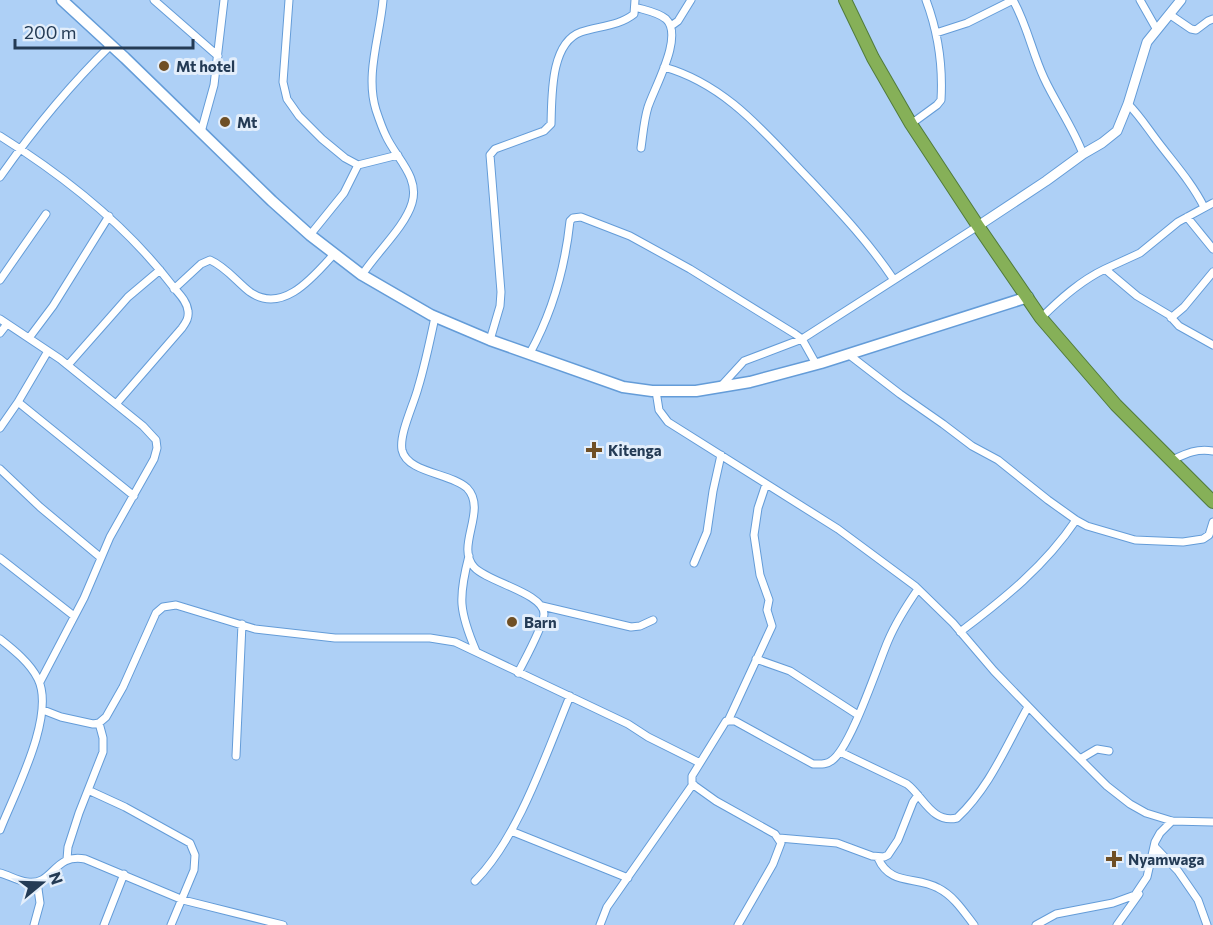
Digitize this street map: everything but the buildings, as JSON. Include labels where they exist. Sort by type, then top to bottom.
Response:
[{"type":"highway","points":[[845,0],[873,58],[911,124],[1041,318],[1116,405],[1213,502]]},
{"type":"main road","points":[[62,0],[272,201],[310,235],[362,274],[394,295],[435,317],[623,387],[696,392],[750,382],[816,364],[1028,297]]},
{"type":"street","points":[[154,0],[218,56]]},
{"type":"street","points":[[201,132],[214,85],[224,0]]},
{"type":"street","points":[[289,0],[283,82],[287,99],[299,116],[322,139],[345,158],[358,165],[398,155]]},
{"type":"street","points":[[362,274],[404,220],[412,203],[414,189],[411,178],[387,137],[376,108],[372,89],[383,0]]},
{"type":"street","points":[[671,26],[678,21],[691,0]]},
{"type":"street","points":[[911,124],[940,100],[940,54],[926,0]]},
{"type":"street","points":[[936,33],[967,23],[1013,1],[1022,0]]},
{"type":"street","points":[[1140,0],[1157,30]]},
{"type":"street","points":[[717,389],[744,361],[802,339],[978,226],[1117,131],[1147,42],[1180,0]]},
{"type":"street","points":[[1013,1],[1023,18],[1045,81],[1083,154]]},
{"type":"street","points":[[490,339],[500,306],[501,292],[490,155],[495,149],[544,131],[551,124],[555,69],[562,49],[570,38],[581,32],[627,19],[634,14],[635,4],[666,19],[671,26],[673,36],[648,108],[641,148]]},
{"type":"street","points":[[1169,14],[1196,30],[1213,19]]},
{"type":"street","points":[[0,177],[20,148],[67,90],[111,45]]},
{"type":"street","points":[[664,67],[697,79],[740,107],[831,201],[874,251],[894,280]]},
{"type":"street","points":[[1128,104],[1140,115],[1154,137],[1184,173],[1204,207]]},
{"type":"street","points":[[0,136],[54,172],[109,216],[160,270],[185,302],[188,319],[116,404]]},
{"type":"street","points":[[310,235],[344,193],[358,165]]},
{"type":"street","points":[[1041,318],[1058,300],[1084,280],[1118,261],[1140,253],[1187,216],[1213,203]]},
{"type":"street","points":[[0,280],[46,214]]},
{"type":"street","points":[[29,338],[53,306],[109,216]]},
{"type":"street","points":[[1187,216],[1213,249]]},
{"type":"street","points":[[530,353],[553,303],[566,256],[570,221],[576,217],[595,221],[630,236],[690,269],[802,339],[816,364]]},
{"type":"street","points":[[174,289],[193,271],[210,260],[252,293],[265,299],[275,299],[287,296],[301,286],[334,254]]},
{"type":"street","points":[[1105,269],[1137,296],[1171,318],[1179,326],[1213,345]]},
{"type":"street","points":[[68,365],[128,297],[160,270]]},
{"type":"street","points":[[1171,318],[1184,307],[1212,275]]},
{"type":"street","points":[[435,317],[418,388],[402,440],[402,451],[412,464],[453,480],[466,488],[470,494],[474,516],[463,580],[461,608],[476,651]]},
{"type":"street","points":[[0,319],[68,365],[143,426],[156,440],[157,448],[154,459],[110,537],[93,578],[39,682]]},
{"type":"street","points":[[0,333],[7,324]]},
{"type":"street","points":[[0,428],[48,351]]},
{"type":"street","points":[[848,354],[972,446],[998,460],[1087,526],[1135,540],[1183,542],[1203,539],[1209,535],[1213,522]]},
{"type":"street","points":[[656,391],[659,410],[664,418],[838,529],[918,589],[1028,707],[1107,786],[1130,804],[1146,813],[1172,821],[1213,822]]},
{"type":"street","points":[[18,402],[134,496]]},
{"type":"street","points":[[1170,461],[1190,451],[1213,450]]},
{"type":"street","points":[[694,563],[707,532],[721,455]]},
{"type":"street","points":[[0,470],[100,557]]},
{"type":"street","points":[[600,925],[607,907],[693,784],[692,776],[699,762],[723,724],[728,721],[771,632],[772,626],[767,610],[769,600],[760,575],[754,535],[758,508],[766,484]]},
{"type":"street","points":[[960,632],[1010,593],[1038,567],[1061,542],[1076,520]]},
{"type":"street","points":[[469,554],[472,566],[477,570],[526,595],[542,606],[631,627],[653,620]]},
{"type":"street","points":[[0,558],[74,616]]},
{"type":"street","points":[[728,721],[740,723],[813,764],[832,761],[840,752],[858,715],[888,640],[918,589]]},
{"type":"street","points":[[42,710],[61,717],[93,724],[99,723],[106,717],[123,687],[156,613],[163,608],[176,605],[255,628],[335,638],[430,638],[455,642],[628,724],[699,762]]},
{"type":"street","points":[[518,673],[542,623],[544,614],[542,606]]},
{"type":"street","points":[[236,756],[242,624]]},
{"type":"street","points":[[0,830],[26,769],[42,710],[39,682],[23,659],[1,642]]},
{"type":"street","points":[[756,659],[790,671],[858,715]]},
{"type":"street","points":[[475,881],[491,865],[511,831],[570,696]]},
{"type":"street","points":[[840,752],[907,784],[931,811],[939,816],[948,820],[957,818],[979,796],[1028,707]]},
{"type":"street","points":[[67,859],[74,829],[103,752],[104,738],[99,723]]},
{"type":"street","points":[[1080,759],[1097,749],[1109,751]]},
{"type":"street","points":[[693,784],[716,801],[779,838],[837,843],[878,858],[888,872],[911,881],[936,886],[953,898],[974,925]]},
{"type":"street","points":[[88,790],[125,807],[190,843],[195,855],[194,870],[171,925]]},
{"type":"street","points":[[878,858],[888,855],[891,851],[918,795]]},
{"type":"street","points":[[1036,925],[1056,914],[1128,899],[1135,895],[1147,877],[1160,833],[1172,821]]},
{"type":"street","points":[[511,831],[628,878]]},
{"type":"street","points":[[738,925],[778,855],[781,843],[779,838]]},
{"type":"street","points":[[1155,847],[1178,871],[1198,900],[1207,925]]},
{"type":"street","points":[[0,873],[27,882],[37,882],[49,876],[67,859],[74,857],[85,859],[183,900],[283,925]]},
{"type":"street","points":[[104,925],[124,874]]},
{"type":"street","points":[[34,925],[40,903],[37,882]]},
{"type":"street","points":[[1117,925],[1136,900],[1140,888]]},
{"type":"place","name":"Mt hotel","points":[[164,66]]},
{"type":"place","name":"Mt","points":[[225,122]]},
{"type":"place","name":"Kitenga","points":[[594,450]]},
{"type":"place","name":"Barn","points":[[512,622]]},
{"type":"place","name":"Nyamwaga","points":[[1114,859]]}]
